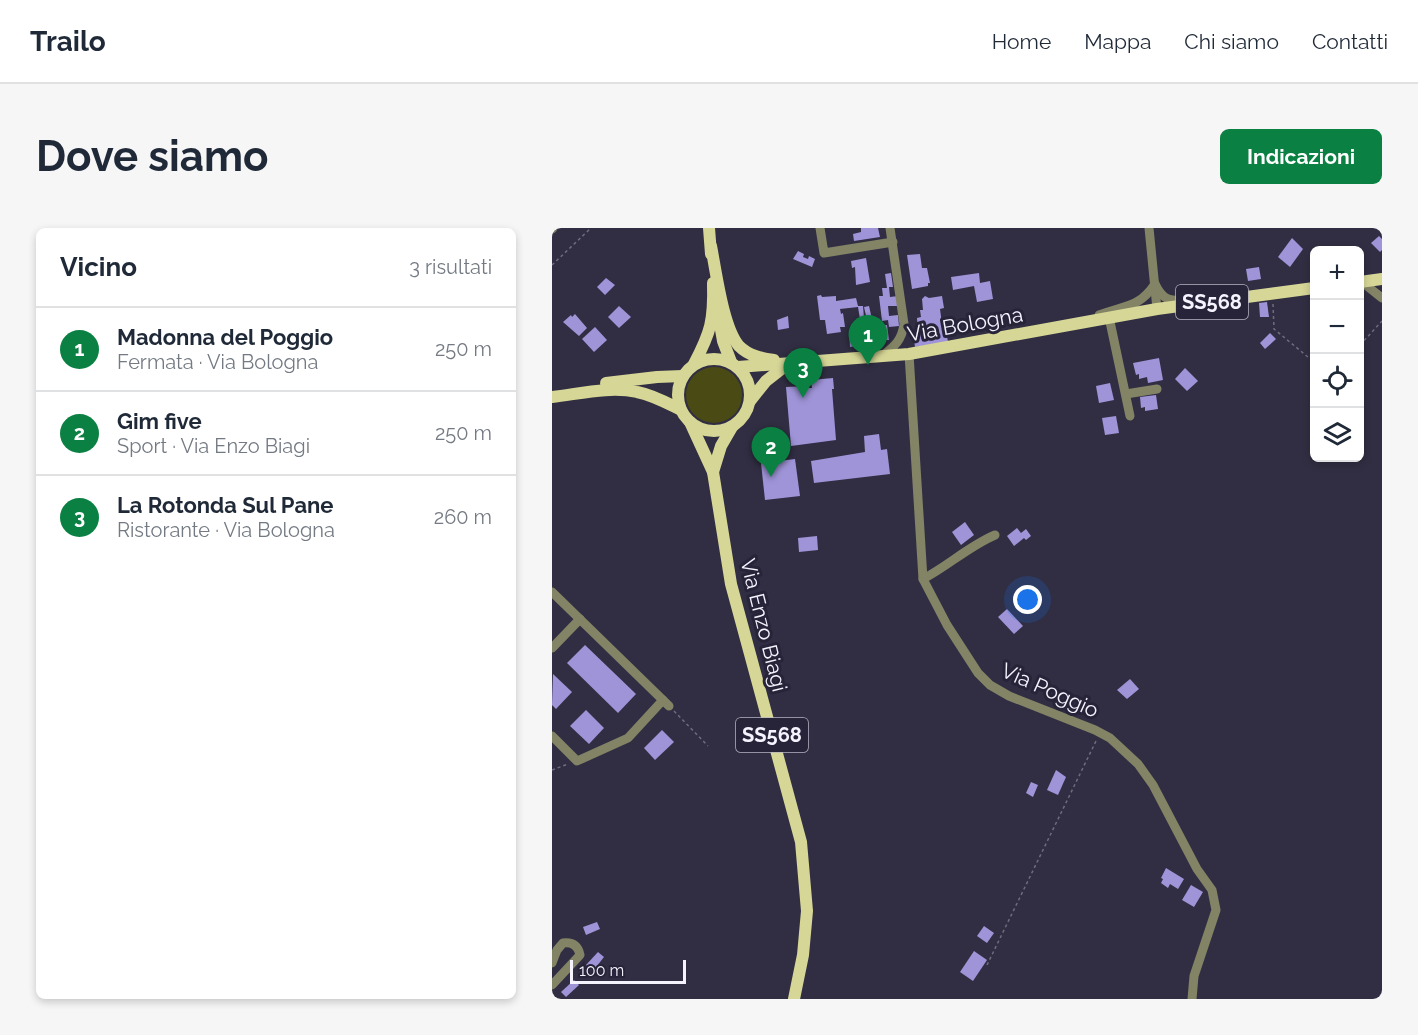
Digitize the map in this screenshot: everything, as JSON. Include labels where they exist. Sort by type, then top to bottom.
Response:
[{"type":"main road","points":[[681,411],[678,387],[683,376],[694,364],[710,332],[712,321],[709,228]]},
{"type":"main road","points":[[711,246],[726,320],[738,345],[759,358],[790,363]]},
{"type":"main road","points":[[712,267],[719,325],[735,365],[749,383],[750,401]]},
{"type":"main road","points":[[1364,282],[1382,279]]},
{"type":"main road","name":"Via Bologna","points":[[694,364],[712,358],[735,365],[909,354],[1157,309],[1310,289]]},
{"type":"main road","name":"SS568","points":[[732,427],[744,416],[750,401],[766,381],[790,363]]},
{"type":"main road","points":[[552,390],[683,376]]},
{"type":"main road","points":[[552,397],[618,389],[657,398],[681,411]]},
{"type":"main road","name":"SS568","points":[[681,411],[690,422]]},
{"type":"main road","points":[[690,422],[710,431],[732,427]]},
{"type":"main road","name":"Via Enzo Biagi","points":[[690,422],[713,472],[731,584],[801,842],[807,911],[803,955],[794,999]]},
{"type":"main road","name":"Via Enzo Biagi","points":[[713,472],[721,446],[732,427]]},
{"type":"street","points":[[820,228],[824,253],[893,242]]},
{"type":"street","points":[[882,356],[896,346],[903,336],[904,324],[890,228]]},
{"type":"street","points":[[1149,228],[1157,309]]},
{"type":"street","points":[[1155,284],[1161,296],[1168,300],[1236,299]]},
{"type":"street","points":[[1078,322],[1139,302],[1148,296],[1155,284]]},
{"type":"street","points":[[1364,284],[1382,298]]},
{"type":"street","points":[[1109,317],[1130,416]]},
{"type":"street","name":"Via Poggio","points":[[909,354],[923,579],[947,625],[978,673],[990,686],[1110,738],[1138,764],[1153,785],[1197,868],[1212,890],[1216,910],[1194,976],[1192,999]]},
{"type":"street","points":[[1126,394],[1157,389]]},
{"type":"street","points":[[923,579],[939,571],[983,540],[995,535]]},
{"type":"street","points":[[552,592],[666,703],[627,738],[577,760],[552,736]]},
{"type":"street","points":[[552,648],[580,619]]},
{"type":"street","points":[[552,963],[559,945],[569,942],[575,944],[579,949],[580,955],[552,985]]},
{"type":"path","points":[[552,265],[591,228]]},
{"type":"path","points":[[1273,294],[1274,329],[1310,359]]},
{"type":"path","points":[[1364,340],[1382,321]]},
{"type":"path","points":[[666,703],[708,746]]},
{"type":"path","points":[[987,965],[1100,733]]},
{"type":"path","points":[[552,770],[577,760]]},
{"type":"shaded area","points":[[709,367],[719,367],[734,375],[740,384],[742,395],[740,406],[734,415],[719,423],[709,423],[698,418],[691,411],[686,400],[686,390],[691,379],[698,372]]},
{"type":"building","points":[[861,228],[878,228],[880,237],[854,241],[853,234],[861,232]]},
{"type":"building","points":[[1379,236],[1382,239],[1380,252],[1371,243]]},
{"type":"building","points":[[1292,238],[1303,249],[1290,267],[1278,257]]},
{"type":"building","points":[[798,251],[804,254],[803,257],[808,259],[809,256],[815,259],[812,267],[793,259]]},
{"type":"building","points":[[920,254],[922,268],[927,268],[930,283],[928,286],[912,289],[907,255]]},
{"type":"building","points":[[866,258],[870,282],[856,285],[855,267],[852,268],[851,261]]},
{"type":"building","points":[[1259,267],[1261,279],[1248,281],[1246,269]]},
{"type":"building","points":[[891,273],[893,287],[889,287],[890,297],[898,296],[899,306],[888,306],[889,316],[898,315],[899,326],[889,327],[888,320],[882,321],[879,296],[883,296],[882,288],[887,288],[885,274]]},
{"type":"building","points":[[979,273],[980,283],[990,281],[993,299],[977,302],[974,286],[953,290],[951,277]]},
{"type":"building","points":[[606,278],[615,285],[605,295],[597,287]]},
{"type":"building","points":[[817,296],[822,297],[836,296],[836,301],[856,298],[858,306],[863,306],[864,318],[860,319],[858,307],[840,309],[841,314],[843,313],[845,327],[840,327],[841,332],[827,334],[825,320],[820,320]]},
{"type":"building","points":[[925,296],[929,298],[942,296],[944,308],[940,309],[943,331],[946,330],[948,342],[915,347],[913,334],[918,334],[917,318],[921,317],[922,299]]},
{"type":"building","points":[[1267,302],[1269,317],[1260,317],[1259,303]]},
{"type":"building","points":[[619,306],[631,317],[619,328],[608,317]]},
{"type":"building","points":[[869,306],[872,319],[867,320],[864,307]]},
{"type":"building","points":[[575,314],[587,328],[579,336],[563,322]]},
{"type":"building","points":[[788,316],[789,328],[778,330],[777,320]]},
{"type":"building","points":[[887,325],[889,340],[864,341],[865,345],[850,347],[849,330]]},
{"type":"building","points":[[595,327],[607,340],[594,352],[582,339]]},
{"type":"building","points":[[1270,333],[1276,339],[1265,349],[1260,343]]},
{"type":"building","points":[[1159,358],[1163,380],[1148,383],[1147,377],[1139,379],[1133,363]]},
{"type":"building","points":[[1185,368],[1198,381],[1187,391],[1175,379]]},
{"type":"building","points":[[833,378],[836,440],[791,446],[786,387],[807,386],[807,388],[812,388],[811,380]]},
{"type":"building","points":[[1110,383],[1114,400],[1099,403],[1096,386]]},
{"type":"building","points":[[1156,395],[1158,409],[1145,411],[1145,407],[1141,408],[1140,397]]},
{"type":"building","points":[[1116,416],[1119,433],[1105,435],[1102,418]]},
{"type":"building","points":[[879,434],[881,450],[887,449],[890,474],[814,483],[811,461],[865,452],[864,436]]},
{"type":"building","points":[[795,459],[800,496],[765,500],[761,463]]},
{"type":"building","points":[[965,522],[974,535],[961,545],[952,532]]},
{"type":"building","points":[[1017,528],[1021,533],[1026,529],[1031,536],[1026,540],[1024,538],[1014,546],[1007,536]]},
{"type":"building","points":[[817,536],[818,550],[799,552],[798,538]]},
{"type":"building","points":[[1007,609],[1023,626],[1014,634],[998,617]]},
{"type":"building","points":[[585,645],[636,694],[618,713],[567,663]]},
{"type":"building","points":[[553,674],[572,692],[556,709],[552,705]]},
{"type":"building","points":[[1130,679],[1139,689],[1127,699],[1117,690]]},
{"type":"building","points":[[586,710],[604,728],[589,744],[570,726]]},
{"type":"building","points":[[662,730],[674,742],[655,760],[644,748]]},
{"type":"building","points":[[1056,770],[1066,777],[1058,795],[1047,790]]},
{"type":"building","points":[[1031,782],[1038,785],[1033,797],[1026,793]]},
{"type":"building","points":[[1166,868],[1184,879],[1178,889],[1170,884],[1168,888],[1161,883]]},
{"type":"building","points":[[1191,885],[1203,892],[1194,907],[1182,900]]},
{"type":"building","points":[[597,922],[600,929],[586,935],[583,927]]},
{"type":"building","points":[[984,926],[994,933],[987,943],[977,936]]},
{"type":"building","points":[[974,951],[987,960],[973,981],[960,972]]},
{"type":"building","points":[[598,952],[604,957],[593,971],[586,965]]},
{"type":"building","points":[[574,980],[579,985],[566,997],[561,992]]},
{"type":"place","name":"Madonna del Poggio","points":[[868,365]]},
{"type":"place","name":"La Rotonda Sul Pane","points":[[803,398]]},
{"type":"place","name":"Gim five","points":[[771,477]]}]
